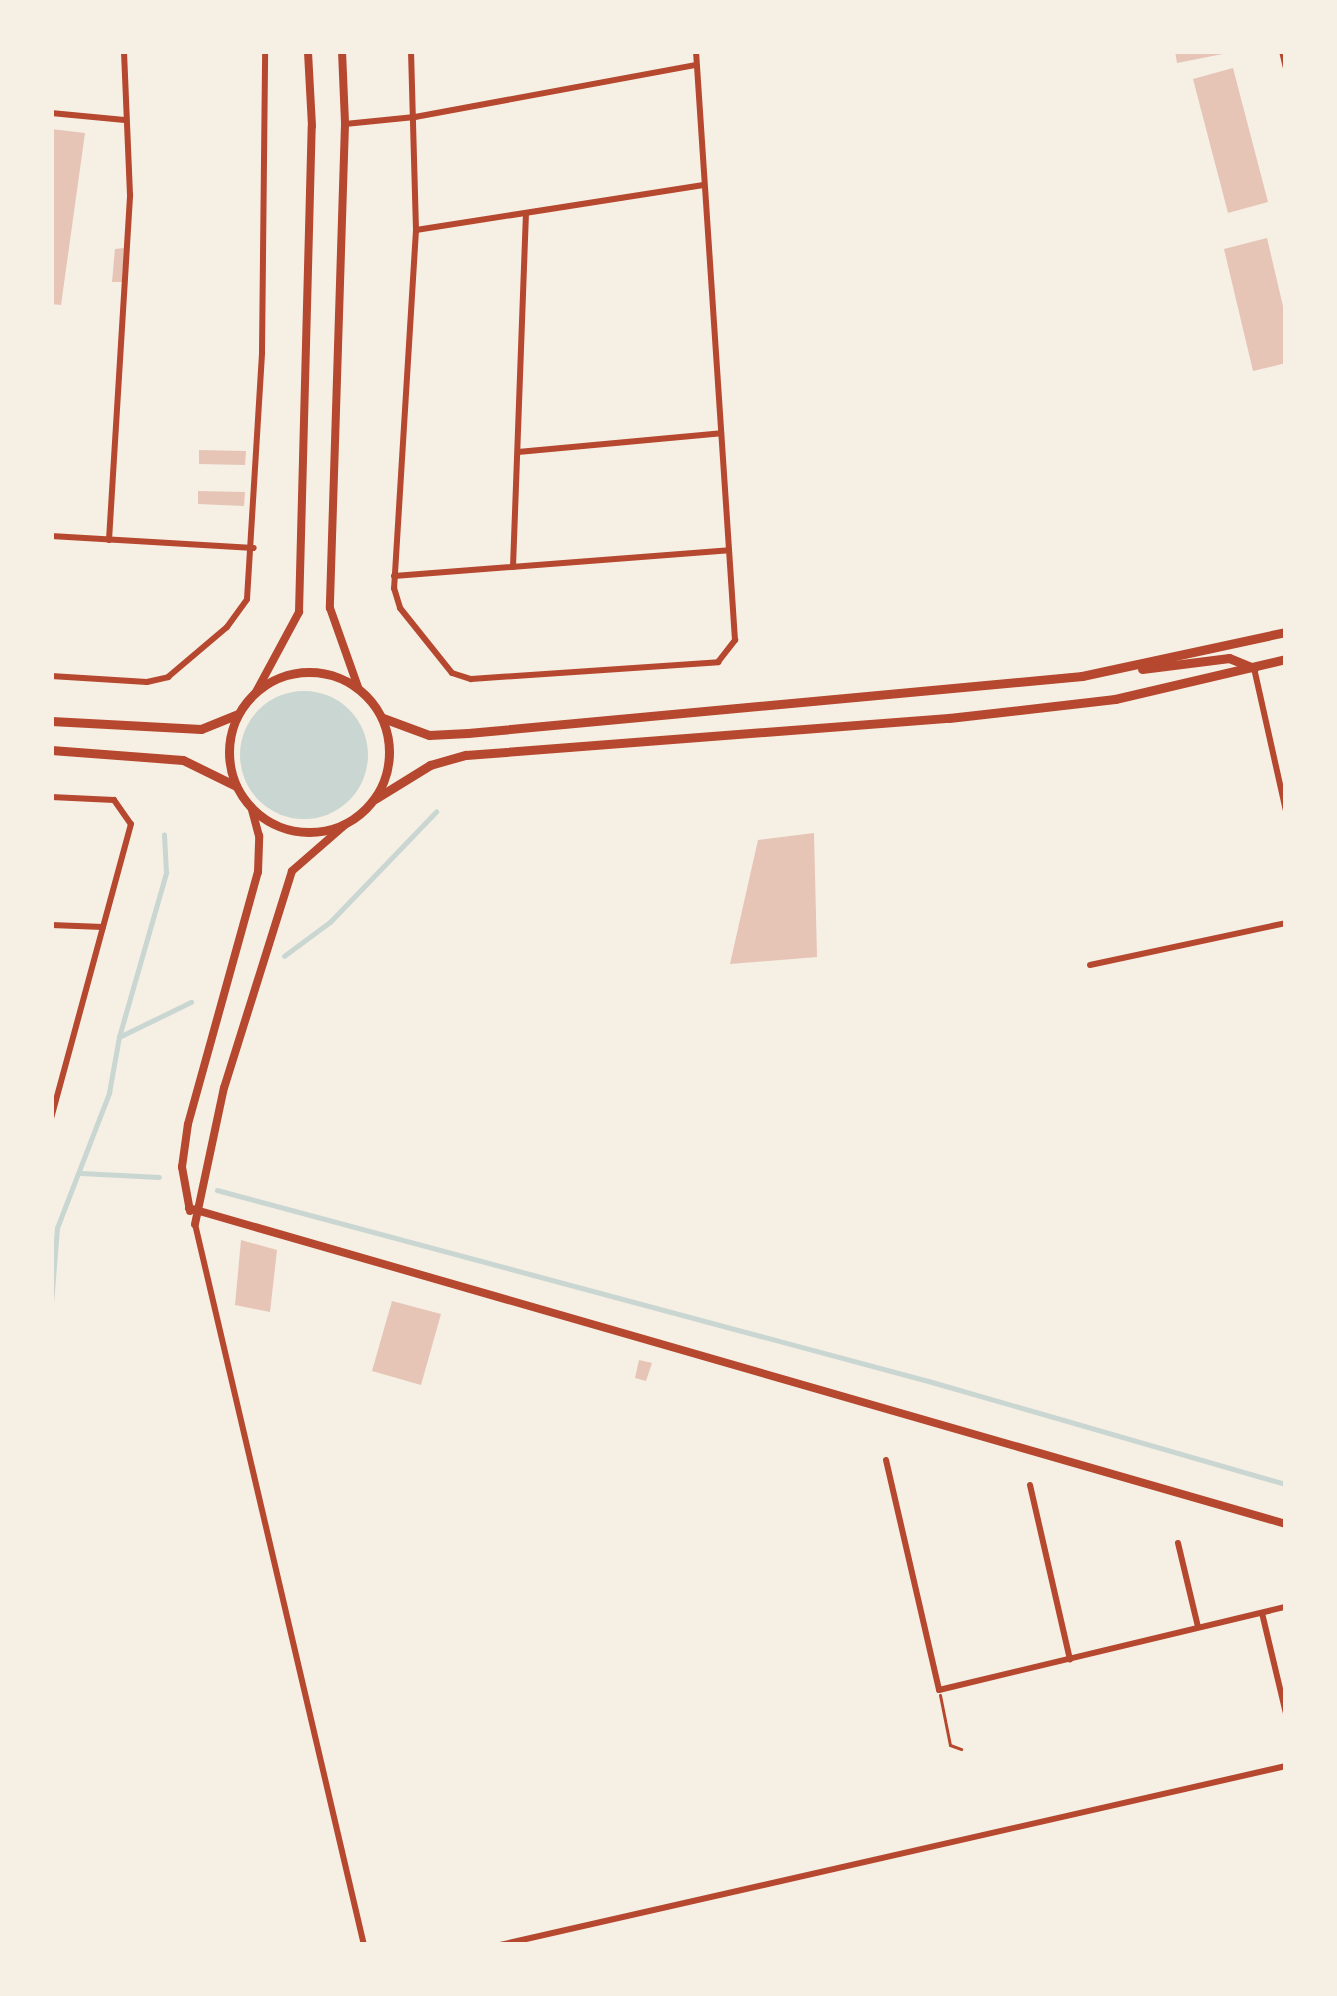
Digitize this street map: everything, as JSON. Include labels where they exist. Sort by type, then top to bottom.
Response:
[{"type":"main road","points":[[1082,676],[1286,632]]},
{"type":"main road","points":[[382,718],[429,735],[468,733],[1229,658],[1254,668]]},
{"type":"main road","points":[[375,799],[390,760],[382,718],[358,687],[333,675],[306,671],[279,677],[256,692],[238,715],[230,738],[236,786],[252,809],[296,832],[345,825],[375,799],[430,765],[466,755],[949,718],[1115,699],[1286,659]]},
{"type":"main road","points":[[51,722],[201,729],[238,715]]},
{"type":"main road","points":[[51,750],[183,760],[236,786]]},
{"type":"street","points":[[110,540],[130,195],[124,51]]},
{"type":"street","points":[[51,676],[147,682],[168,677],[240,613],[248,599],[254,548],[267,185],[265,51]]},
{"type":"street","points":[[256,692],[299,612],[311,126],[308,51]]},
{"type":"street","points":[[342,51],[345,124],[330,608],[358,687]]},
{"type":"street","points":[[411,51],[416,230],[394,576],[400,608],[452,673],[471,680],[718,662],[735,640],[696,51]]},
{"type":"street","points":[[1282,51],[1286,68]]},
{"type":"street","points":[[345,124],[415,117],[697,64]]},
{"type":"street","points":[[51,113],[126,120]]},
{"type":"street","points":[[416,230],[704,184]]},
{"type":"street","points":[[513,567],[526,213]]},
{"type":"street","points":[[518,452],[721,434]]},
{"type":"street","points":[[51,536],[254,548]]},
{"type":"street","points":[[394,576],[728,550]]},
{"type":"street","points":[[1254,668],[1286,811]]},
{"type":"street","points":[[1274,759],[1286,757]]},
{"type":"street","points":[[51,797],[114,800],[126,809],[131,824],[51,1118]]},
{"type":"street","points":[[252,809],[259,836],[257,872],[188,1124],[182,1167],[364,1945]]},
{"type":"street","points":[[194,1208],[224,1088],[292,872],[345,825]]},
{"type":"street","points":[[1090,965],[1286,923]]},
{"type":"street","points":[[51,925],[104,927]]},
{"type":"street","points":[[194,1208],[1286,1524]]},
{"type":"street","points":[[886,1460],[939,1690],[1286,1607]]},
{"type":"street","points":[[1030,1485],[1070,1658]]},
{"type":"street","points":[[1178,1543],[1198,1628]]},
{"type":"street","points":[[1262,1613],[1286,1714]]},
{"type":"street","points":[[500,1945],[1286,1766]]},
{"type":"lane","points":[[939,1690],[950,1745],[962,1749]]},
{"type":"shaded area","points":[[304,691],[328,696],[349,710],[363,731],[368,755],[363,779],[349,800],[328,814],[304,819],[280,814],[259,800],[245,779],[240,755],[245,731],[259,710],[280,696]]},
{"type":"building","points":[[1175,51],[1228,51],[1228,53],[1177,63]]},
{"type":"building","points":[[1233,68],[1268,202],[1228,213],[1193,79]]},
{"type":"building","points":[[51,129],[85,133],[61,305],[51,304]]},
{"type":"building","points":[[1267,238],[1286,319],[1286,363],[1253,371],[1224,249]]},
{"type":"building","points":[[124,248],[122,282],[112,282],[115,249]]},
{"type":"building","points":[[199,450],[246,451],[245,465],[199,464]]},
{"type":"building","points":[[198,491],[245,492],[244,506],[198,504]]},
{"type":"building","points":[[814,833],[817,957],[730,964],[758,840]]},
{"type":"building","points":[[241,1240],[277,1250],[270,1312],[235,1305]]},
{"type":"building","points":[[392,1301],[441,1314],[421,1385],[372,1371]]},
{"type":"building","points":[[639,1360],[652,1363],[646,1381],[635,1378]]},
{"type":"waterway","points":[[284,956],[330,922],[436,812]]},
{"type":"waterway","points":[[51,1304],[57,1228],[109,1093],[119,1037],[166,873],[164,835]]},
{"type":"waterway","points":[[119,1037],[191,1002]]},
{"type":"waterway","points":[[81,1173],[159,1177]]},
{"type":"waterway","points":[[217,1190],[932,1382],[1286,1484]]}]
